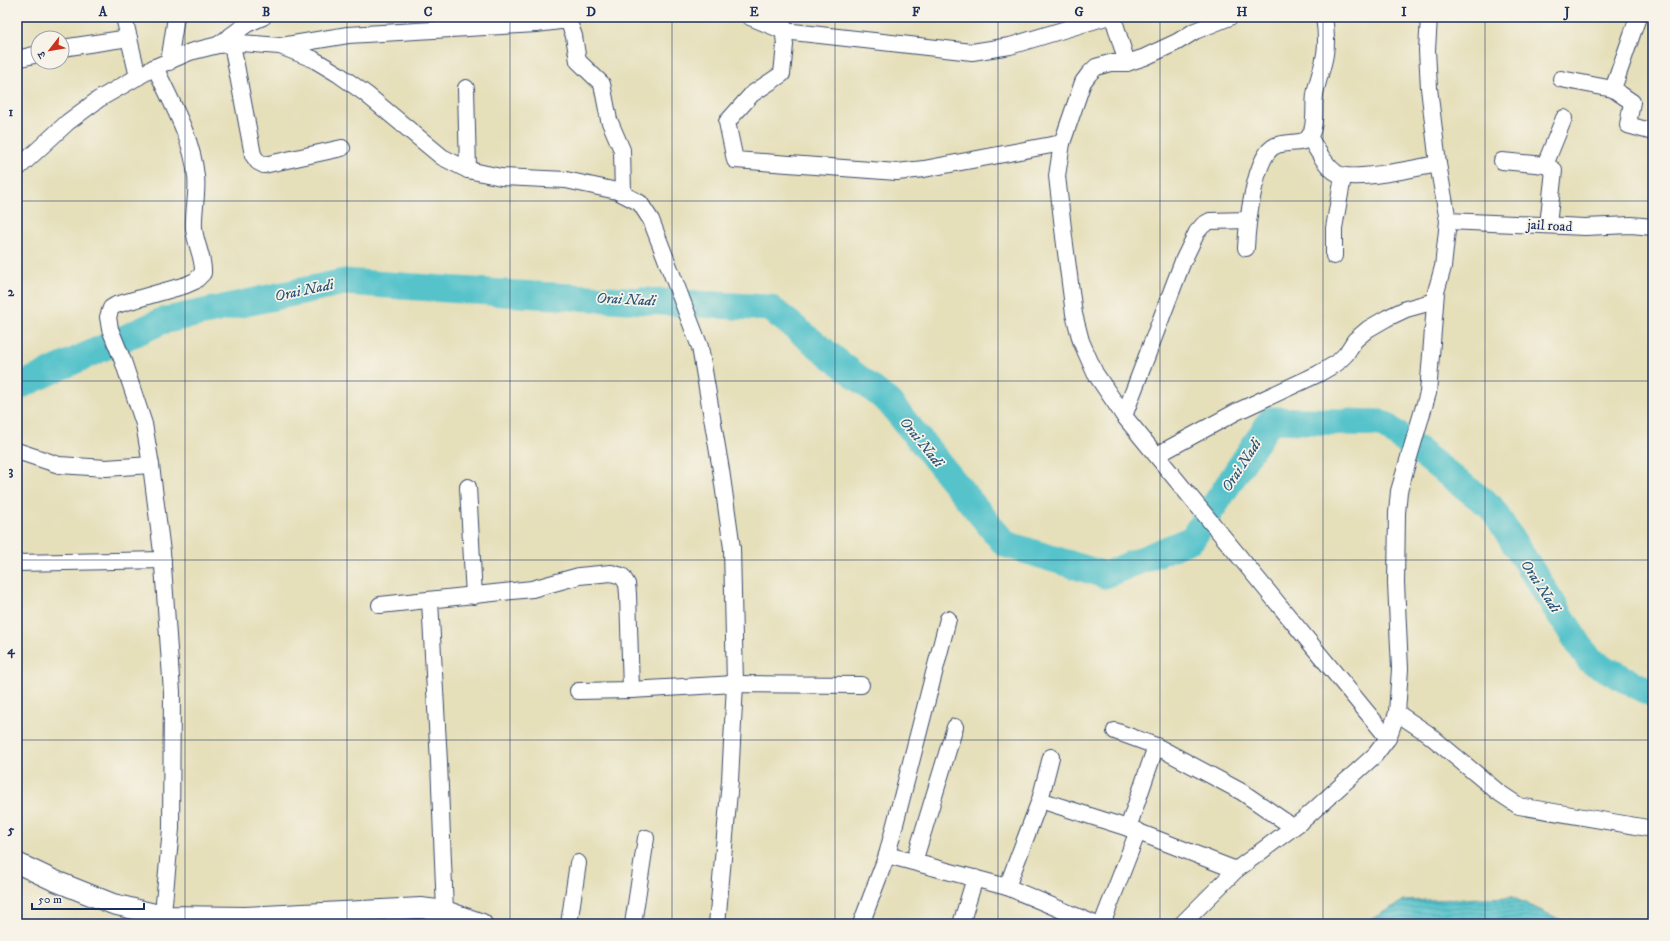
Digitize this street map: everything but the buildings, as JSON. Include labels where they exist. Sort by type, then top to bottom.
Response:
[{"type":"street","points":[[124,17],[138,77]]},
{"type":"street","points":[[163,920],[171,829],[172,692],[163,560],[151,465],[144,424],[123,361],[110,329],[108,317],[111,308],[116,304],[186,285],[203,273],[204,263],[196,242],[194,228],[197,177],[193,153],[162,64],[176,17]]},
{"type":"street","points":[[225,45],[247,24],[263,17]]},
{"type":"street","points":[[750,17],[783,24],[972,52],[1010,46],[1106,17]]},
{"type":"street","points":[[1113,17],[1127,63]]},
{"type":"street","points":[[1230,17],[1195,31],[1177,42],[1145,57],[1127,63],[1110,63],[1096,67],[1083,82],[1062,143],[1057,176],[1074,314],[1081,341],[1095,373],[1124,416],[1388,738]]},
{"type":"street","points":[[1246,248],[1248,220],[1253,192],[1266,152],[1273,146],[1284,142],[1304,141],[1309,137],[1313,126],[1315,95],[1325,54],[1326,31],[1324,17]]},
{"type":"street","points":[[1182,924],[1236,870],[1293,827],[1375,755],[1388,738],[1397,713],[1400,669],[1396,583],[1396,513],[1399,491],[1428,393],[1436,292],[1443,267],[1448,220],[1438,164],[1427,50],[1429,17]]},
{"type":"street","points":[[1613,89],[1638,17]]},
{"type":"street","points":[[17,169],[68,122],[99,99],[162,64],[190,52],[240,43],[280,46],[348,35],[537,20],[568,20],[574,36],[578,61],[602,84],[609,120],[622,150],[623,194]]},
{"type":"street","points":[[783,24],[785,44],[782,74],[752,94],[726,122],[734,160],[897,172],[924,169],[1062,143]]},
{"type":"street","points":[[70,47],[129,38]]},
{"type":"street","points":[[225,45],[253,155],[258,162],[264,165],[342,148]]},
{"type":"street","points":[[280,46],[313,59],[338,74],[366,94],[442,157],[468,170],[501,177],[566,180],[617,191],[640,203],[651,220],[700,347],[721,470],[732,548],[735,684],[730,780],[717,924]]},
{"type":"street","points":[[17,59],[30,56]]},
{"type":"street","points":[[1561,79],[1613,89],[1632,102],[1628,125],[1653,132]]},
{"type":"street","points":[[466,88],[468,170]]},
{"type":"street","points":[[1545,165],[1564,118]]},
{"type":"street","points":[[1309,137],[1325,162],[1335,173],[1343,177],[1357,177],[1438,164]]},
{"type":"street","points":[[1502,161],[1545,165],[1554,170],[1548,225]]},
{"type":"street","points":[[1334,256],[1334,228],[1343,177]]},
{"type":"street","points":[[1124,416],[1183,261],[1197,232],[1203,225],[1210,222],[1248,220]]},
{"type":"street","name":"jail road","points":[[1448,220],[1585,227],[1631,226],[1653,228]]},
{"type":"street","points":[[1157,456],[1236,412],[1318,374],[1337,363],[1346,354],[1355,340],[1368,329],[1387,318],[1406,309],[1435,301]]},
{"type":"street","points":[[17,451],[59,465],[106,468],[151,465]]},
{"type":"street","points":[[468,487],[474,596]]},
{"type":"street","points":[[17,563],[163,560]]},
{"type":"street","points":[[380,605],[532,589],[579,576],[611,573],[622,576],[627,584],[628,594],[631,690]]},
{"type":"street","points":[[430,600],[439,762],[444,911]]},
{"type":"street","points":[[861,924],[887,855],[948,619]]},
{"type":"street","points":[[578,691],[631,690],[735,684],[860,685]]},
{"type":"street","points":[[1397,713],[1427,733],[1498,792],[1519,806],[1653,829]]},
{"type":"street","points":[[914,862],[955,727]]},
{"type":"street","points":[[1115,731],[1156,746],[1242,792],[1293,827]]},
{"type":"street","points":[[1102,924],[1133,830],[1156,746]]},
{"type":"street","points":[[1007,887],[1040,800],[1051,757]]},
{"type":"street","points":[[1040,800],[1133,830],[1236,870]]},
{"type":"street","points":[[633,924],[646,838]]},
{"type":"street","points":[[887,855],[1007,887],[1072,920],[1095,924]]},
{"type":"street","points":[[17,863],[113,904],[163,920],[421,908],[444,911],[482,924]]},
{"type":"street","points":[[569,924],[578,863]]},
{"type":"street","points":[[961,924],[974,878]]},
{"type":"water","points":[[1512,897],[1570,924],[1363,924],[1403,901]]},
{"type":"waterway","name":"Orai Nadi","points":[[17,387],[162,321],[344,282],[518,294],[770,308],[889,402],[1005,544],[1105,575],[1192,539],[1271,420],[1382,423],[1491,507],[1589,660],[1653,694]]}]
